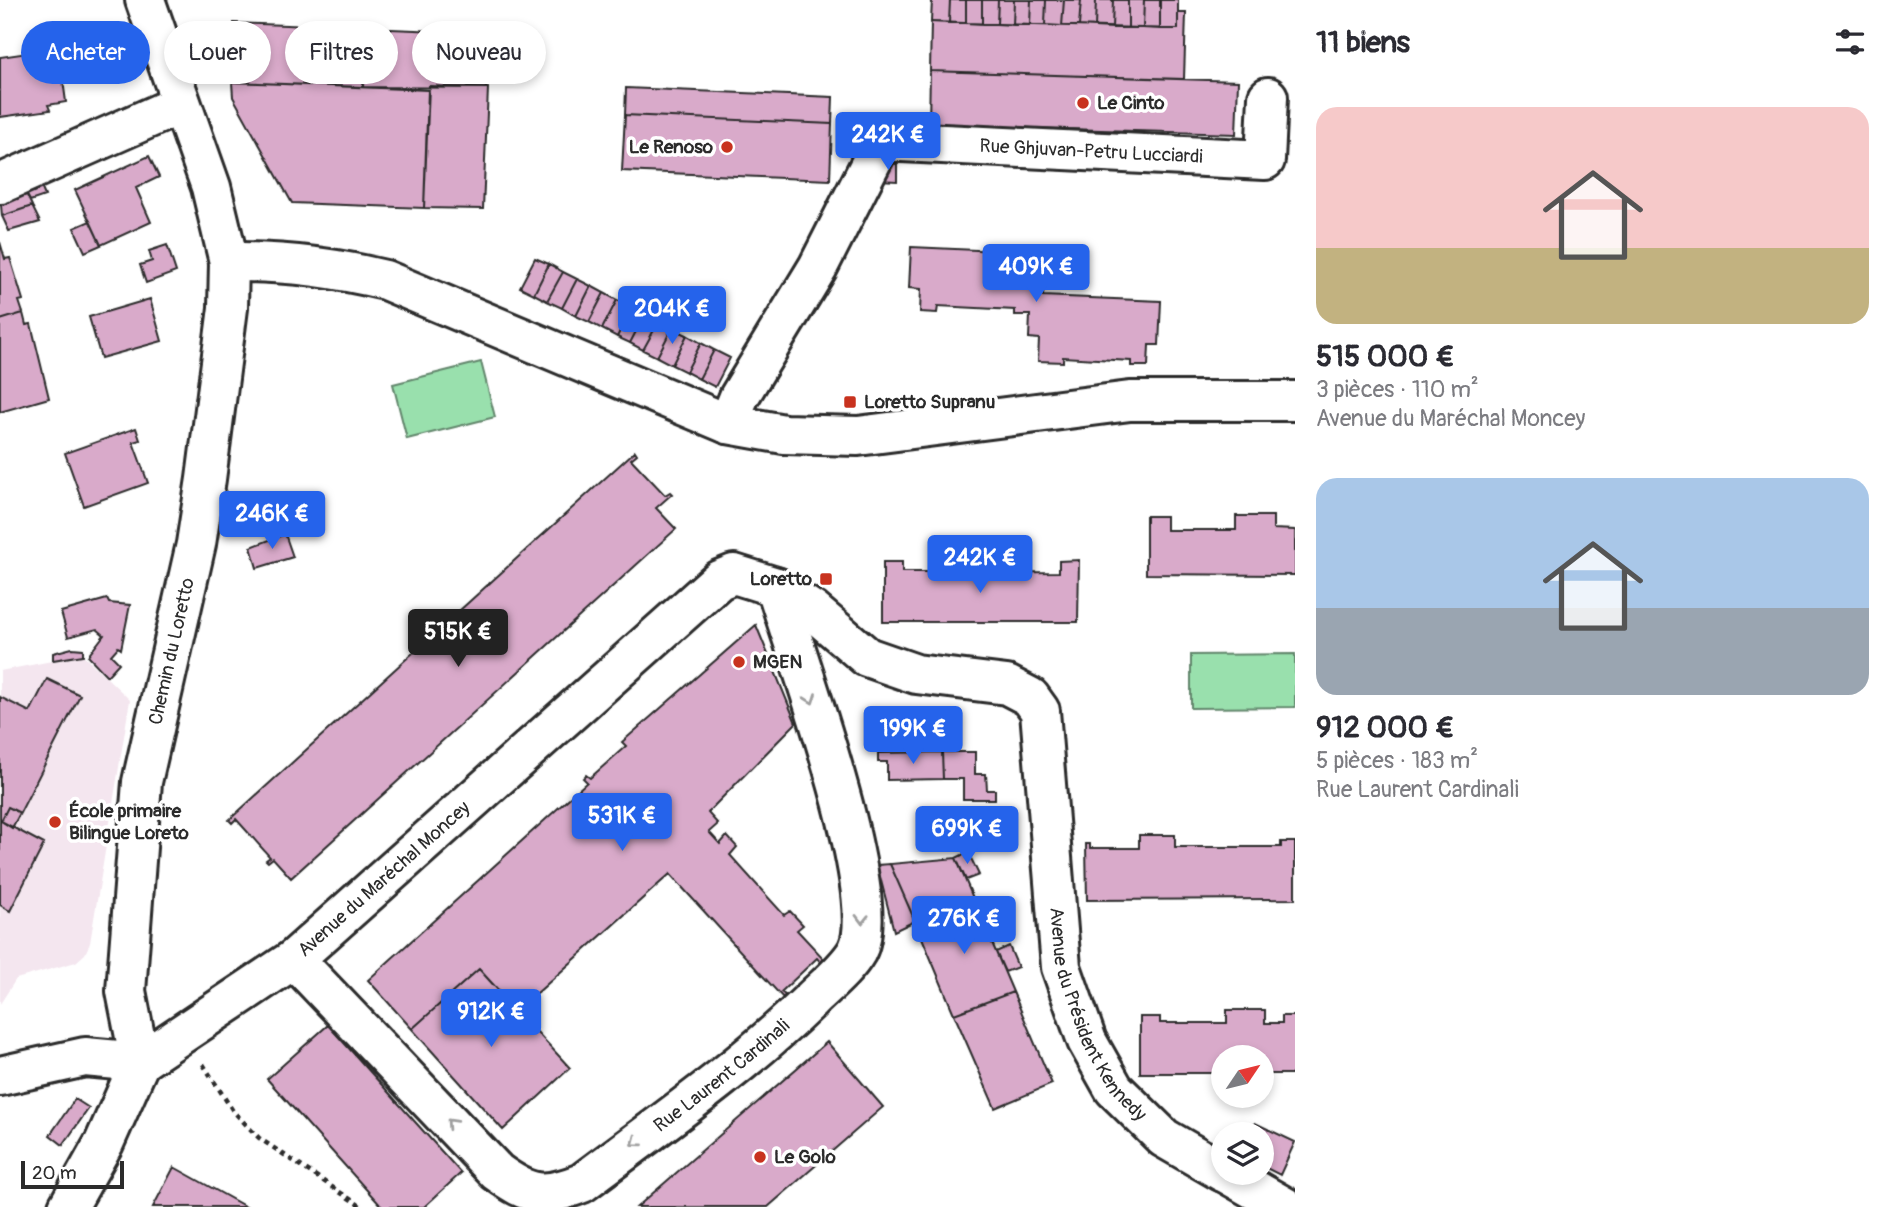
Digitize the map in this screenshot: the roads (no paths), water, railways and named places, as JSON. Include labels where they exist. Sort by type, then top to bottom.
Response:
[{"type":"street","name":"Chemin du Loretto","points":[[140,1062],[126,991],[142,782],[196,544],[216,422],[228,308],[229,262],[211,187],[145,0]]},
{"type":"street","name":"Rue Ghjuvan-Petru Lucciardi","points":[[728,424],[738,397],[818,267],[882,141],[1265,160],[1268,97]]},
{"type":"street","points":[[0,184],[180,104]]},
{"type":"street","points":[[229,262],[279,261],[335,268],[385,280],[728,424],[784,434],[858,436],[1130,401],[1295,401]]},
{"type":"street","name":"Avenue du Président Kennedy","points":[[719,580],[734,573],[776,587],[813,611],[867,657],[916,674],[1007,685],[1030,697],[1040,711],[1060,967],[1087,1041],[1114,1089],[1164,1138],[1211,1165]]},
{"type":"street","name":"Avenue du Maréchal Moncey","points":[[140,1062],[294,959],[719,580]]},
{"type":"street","name":"Rue Laurent Cardinali","points":[[294,959],[497,1172],[518,1187],[538,1194],[557,1193],[582,1183],[767,1042],[836,976],[857,950],[863,927],[862,893],[829,748],[776,587]]},
{"type":"street","points":[[0,1076],[85,1057],[140,1062],[104,1143],[68,1207]]},
{"type":"street","name":"Avenue du Président Kennedy","points":[[1247,1185],[1285,1207]]},
{"type":"place","name":"Le Cinto","points":[[1083,103]]},
{"type":"place","name":"Le Renoso","points":[[727,147]]},
{"type":"place","name":"Loretto Supranu","points":[[850,402]]},
{"type":"place","name":"Loretto","points":[[826,579]]},
{"type":"place","name":"MGEN","points":[[739,662]]},
{"type":"place","name":"École primaire Bilingue Loreto","points":[[55,822]]},
{"type":"place","name":"Le Golo","points":[[760,1157]]}]
